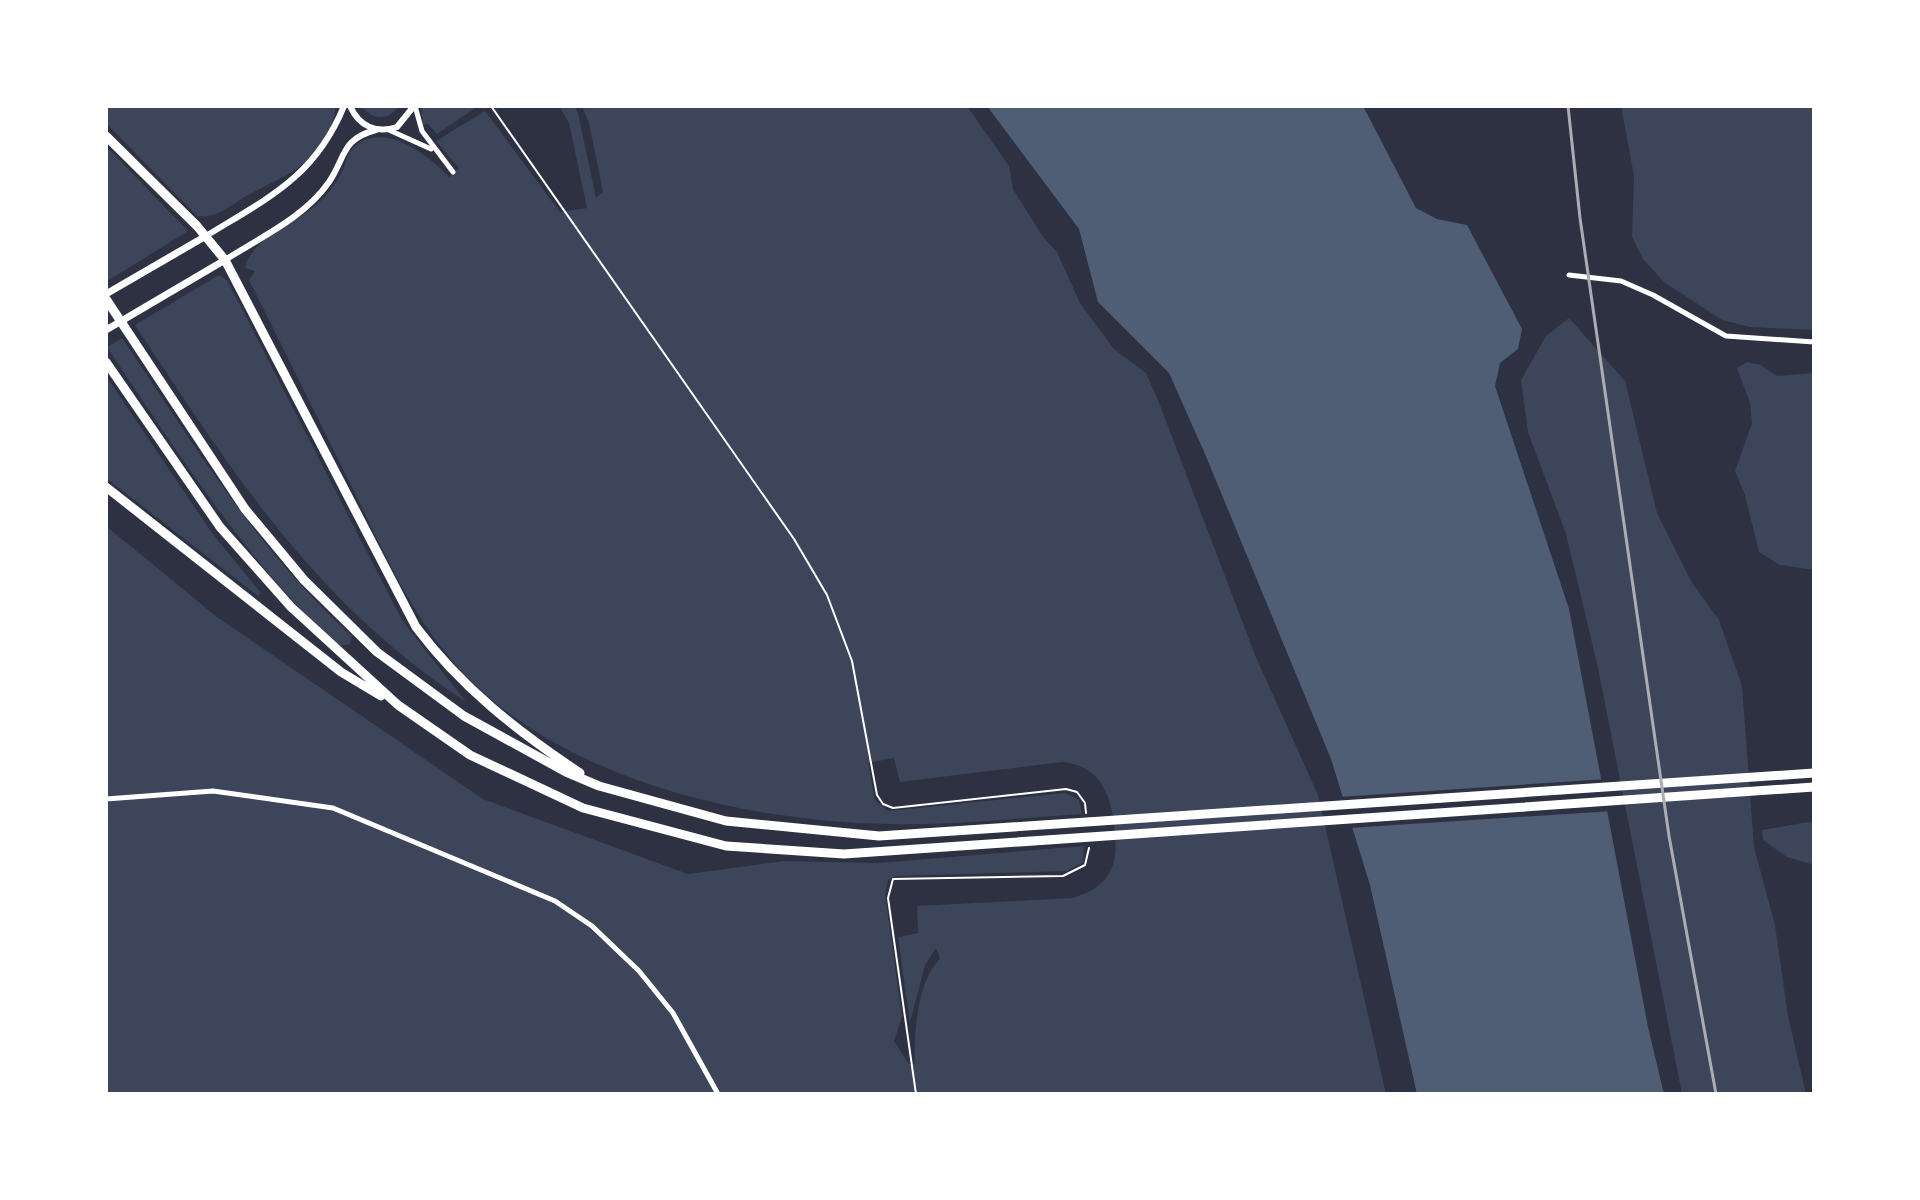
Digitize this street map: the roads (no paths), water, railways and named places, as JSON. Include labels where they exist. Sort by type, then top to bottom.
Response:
[{"type":"highway","points":[[106,136],[206,236],[225,260],[416,627],[447,667],[482,702],[526,737],[599,786]]},
{"type":"highway","points":[[106,296],[245,509],[304,580],[377,652],[464,716],[566,772],[599,786],[726,821],[879,836],[1814,773]]},
{"type":"highway","points":[[107,364],[220,527],[291,607],[398,705]]},
{"type":"highway","points":[[106,487],[341,672],[398,705],[470,755],[583,808],[726,846],[844,854],[1814,787]]},
{"type":"main road","points":[[106,296],[206,236]]},
{"type":"main road","points":[[106,330],[225,260]]},
{"type":"street","points":[[206,236],[288,186],[307,169],[347,106],[356,118],[376,130]]},
{"type":"street","points":[[388,130],[405,121],[415,106]]},
{"type":"street","points":[[415,106],[417,121],[433,150],[453,172]]},
{"type":"street","points":[[225,260],[315,199],[335,171],[344,148],[376,130],[388,130],[433,150]]},
{"type":"street","points":[[1569,275],[1621,281],[1653,295],[1726,336],[1814,342]]},
{"type":"street","points":[[106,799],[213,791],[333,808],[555,901],[592,926],[647,982],[673,1013],[718,1094]]},
{"type":"railway","points":[[1568,106],[1580,218],[1669,836],[1716,1094]]}]
